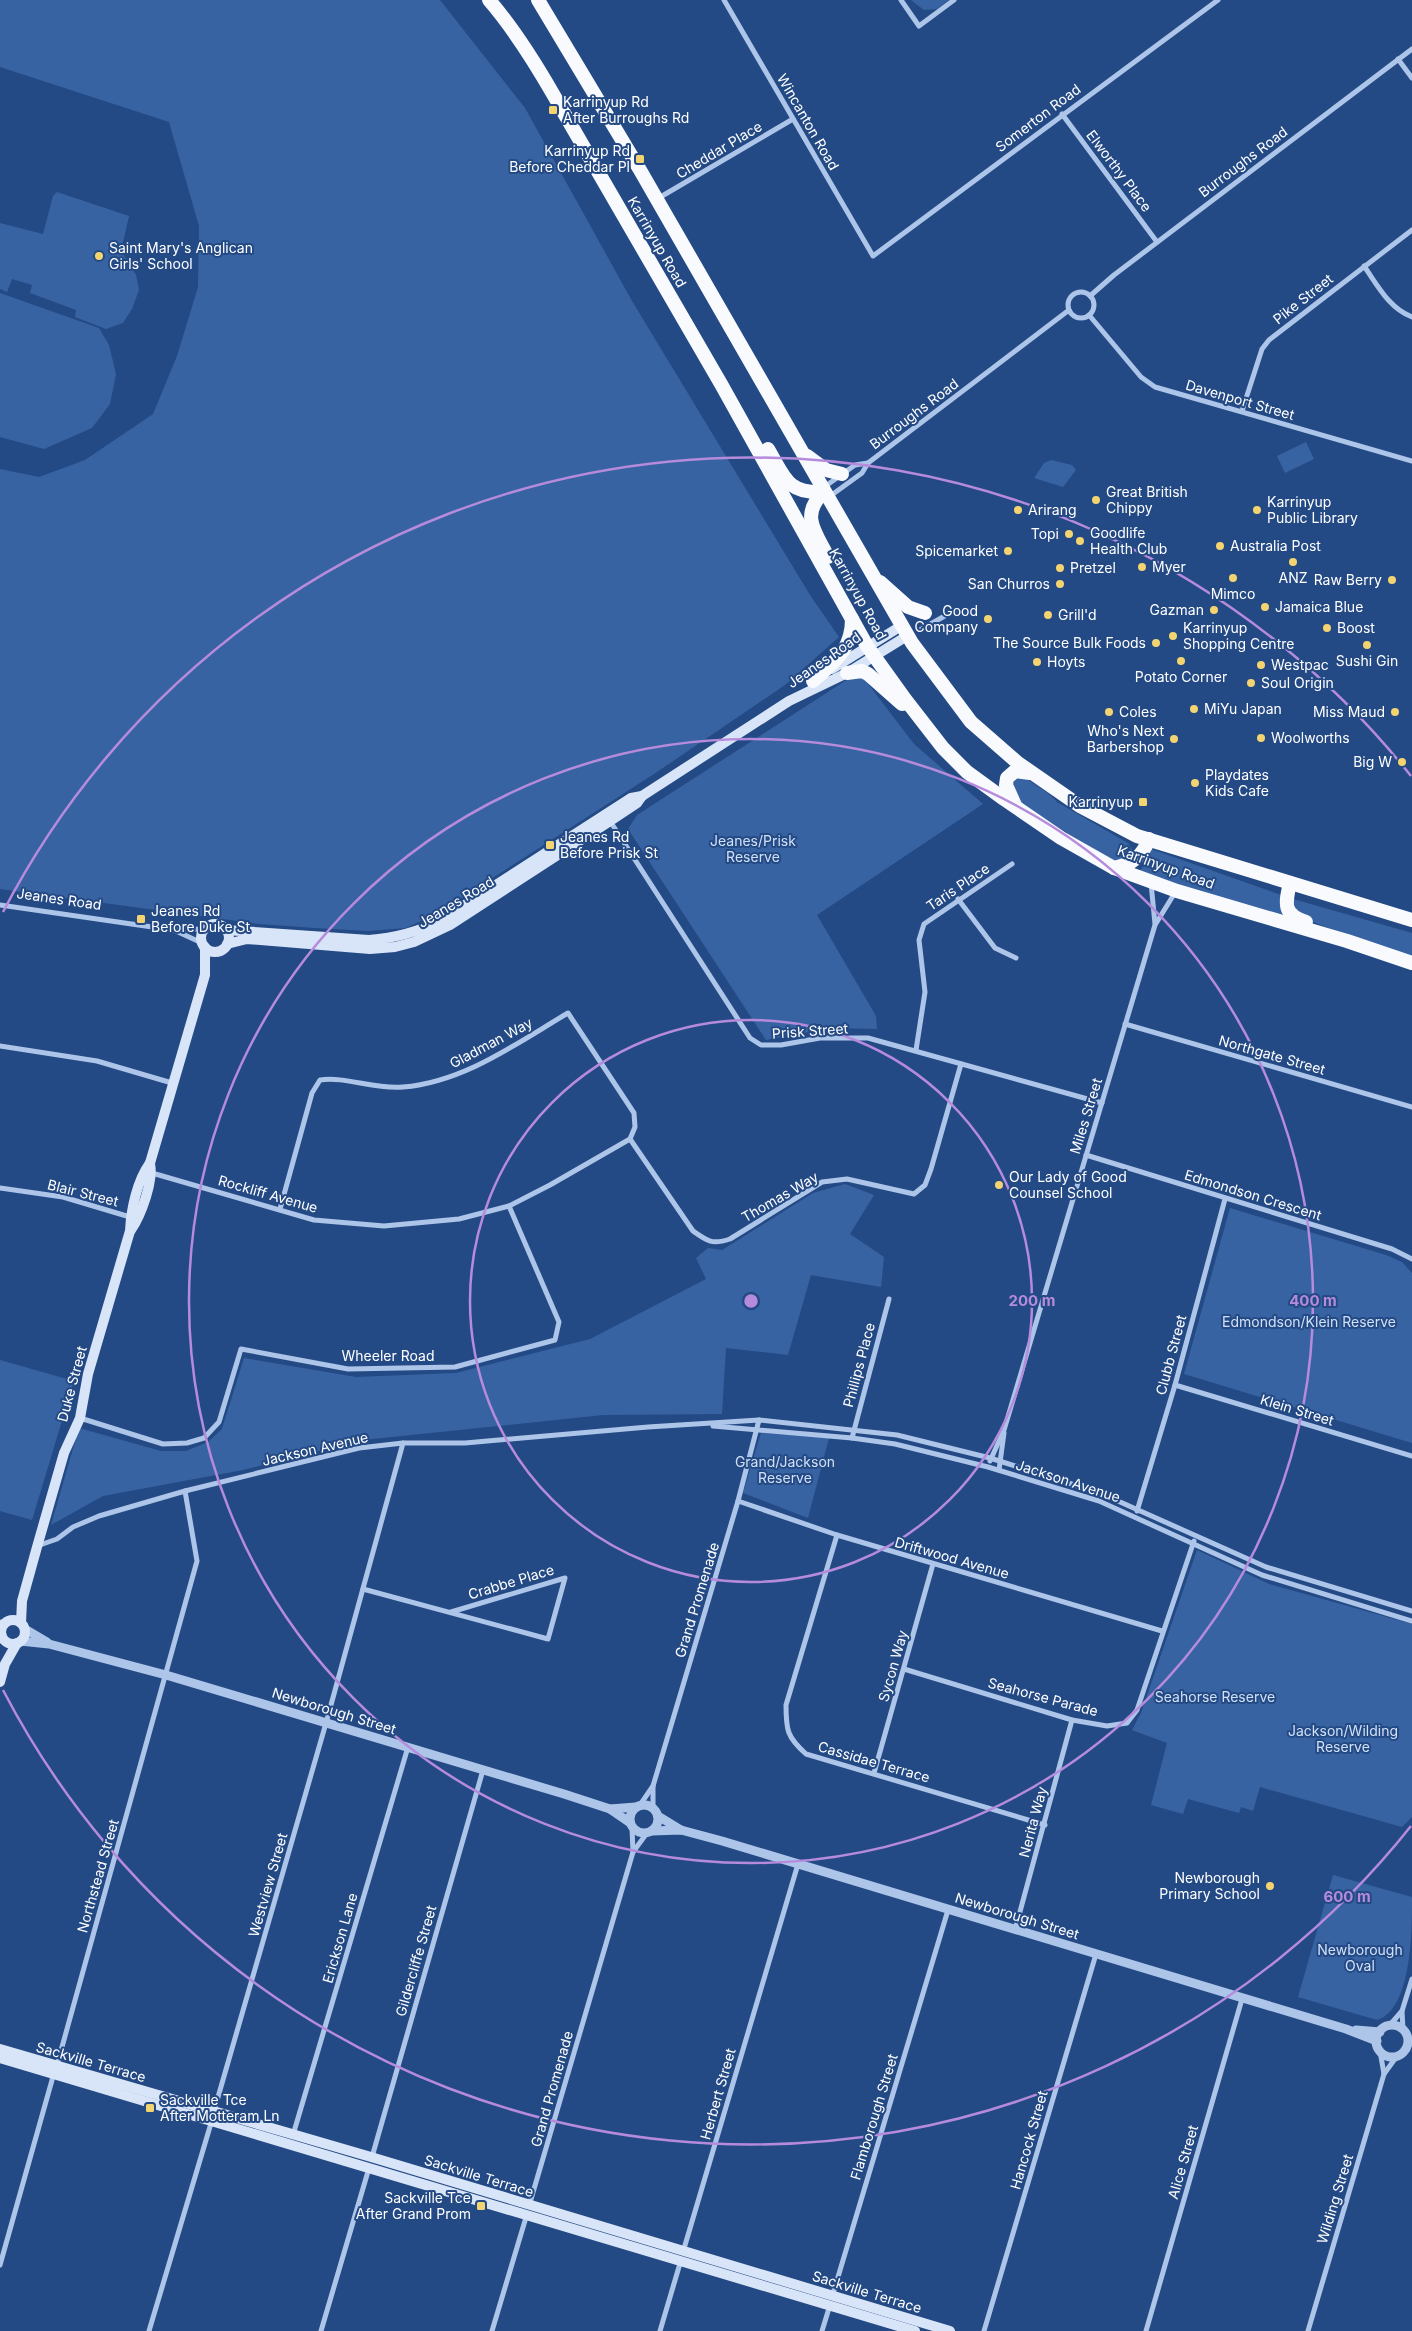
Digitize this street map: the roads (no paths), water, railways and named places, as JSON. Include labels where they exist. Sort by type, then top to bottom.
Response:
[{"type":"highway","name":"Karrinyup Road","points":[[489,0],[506,19],[530,54],[721,384],[871,651],[943,748],[967,772],[1015,806],[1061,838],[1114,868],[1176,891],[1409,959]]},
{"type":"highway","name":"Karrinyup Road","points":[[538,0],[657,200],[904,631],[920,656],[971,722],[1002,750],[1080,806],[1137,836],[1412,920]]},
{"type":"highway","points":[[721,384],[759,435],[795,490],[807,493],[824,492]]},
{"type":"highway","points":[[804,455],[815,460],[826,470],[842,474]]},
{"type":"highway","points":[[824,492],[812,506],[812,524],[836,573],[838,593]]},
{"type":"highway","points":[[874,577],[908,607],[925,614]]},
{"type":"highway","points":[[813,681],[849,645],[852,633],[852,617]]},
{"type":"highway","points":[[847,673],[862,671],[868,674],[904,706],[924,734],[943,748]]},
{"type":"highway","points":[[1015,806],[1006,785],[1008,775],[1015,771],[1020,771],[1040,778]]},
{"type":"highway","points":[[1114,868],[1127,865],[1136,860],[1145,850],[1148,839]]},
{"type":"highway","points":[[1290,882],[1286,899],[1288,910],[1293,918],[1341,934],[1347,941]]},
{"type":"highway","points":[[1412,915],[1400,911],[1390,914],[1396,921],[1412,927]]},
{"type":"main road","name":"Jeanes Road","points":[[203,945],[211,951],[247,939],[370,949],[394,947],[414,942],[450,925],[608,818],[631,798],[642,796],[789,701],[813,681],[871,651],[904,631]]},
{"type":"main road","name":"Jeanes Road","points":[[789,701],[847,673],[871,651]]},
{"type":"main road","name":"Jeanes Road","points":[[204,929],[214,924],[226,930],[369,940],[410,934],[440,921],[608,818]]},
{"type":"main road","points":[[203,945],[201,936],[204,929]]},
{"type":"main road","points":[[222,948],[228,937],[226,930]]},
{"type":"main road","name":"Duke Street","points":[[203,945],[204,975]]},
{"type":"main road","name":"Duke Street","points":[[130,1231],[138,1220],[172,1083],[204,975],[222,948]]},
{"type":"main road","name":"Duke Street","points":[[0,1682],[5,1664],[8,1629],[22,1600],[64,1453],[80,1418],[88,1374],[130,1231],[130,1217],[143,1173],[151,1168]]},
{"type":"main road","points":[[8,1629],[10,1643],[19,1642]]},
{"type":"main road","name":"Duke Street","points":[[5,1664],[25,1635],[8,1629]]},
{"type":"main road","name":"Sackville Terrace","points":[[0,2049],[55,2070],[370,2162],[831,2301],[950,2331]]},
{"type":"main road","name":"Sackville Terrace","points":[[0,2058],[55,2070]]},
{"type":"main road","name":"Sackville Terrace","points":[[212,2117],[293,2135],[370,2162]]},
{"type":"main road","name":"Sackville Terrace","points":[[831,2301],[915,2331]]},
{"type":"street","name":"Wincanton Road","points":[[724,0],[873,256]]},
{"type":"street","points":[[901,0],[919,26],[954,0]]},
{"type":"street","name":"Somerton Road","points":[[873,256],[1218,0]]},
{"type":"street","name":"Burroughs Road","points":[[1090,296],[1157,242],[1412,49]]},
{"type":"street","points":[[1398,59],[1412,78]]},
{"type":"street","name":"Elworthy Place","points":[[1062,114],[1157,242]]},
{"type":"street","name":"Cheddar Place","points":[[657,200],[793,119]]},
{"type":"street","name":"Pike Street","points":[[1242,411],[1262,349],[1269,340],[1412,230]]},
{"type":"street","points":[[1364,266],[1391,304],[1412,318]]},
{"type":"street","points":[[1083,292],[1090,296],[1094,304],[1089,315],[1078,318],[1068,310],[1068,301],[1074,294],[1083,292]]},
{"type":"street","name":"Burroughs Road","points":[[868,463],[855,465],[828,484],[824,492],[833,494],[862,473],[868,463],[1068,310]]},
{"type":"street","name":"Davenport Street","points":[[1089,315],[1149,384],[1163,390],[1412,461]]},
{"type":"street","points":[[920,630],[957,609]]},
{"type":"street","name":"Prisk Street","points":[[608,818],[750,1038],[762,1045],[781,1045],[820,1038],[868,1038],[1102,1103]]},
{"type":"street","name":"Taris Place","points":[[916,1050],[925,992],[919,940],[924,924],[1012,864]]},
{"type":"street","name":"Miles Street","points":[[1151,882],[1155,925]]},
{"type":"street","name":"Miles Street","points":[[988,1467],[990,1458],[1004,1430],[1155,925],[1176,891]]},
{"type":"street","points":[[958,900],[995,948],[1016,958]]},
{"type":"street","name":"Jeanes Road","points":[[0,905],[173,930],[204,929]]},
{"type":"street","name":"Jeanes Road","points":[[173,930],[203,945]]},
{"type":"street","name":"Gladman Way","points":[[280,1209],[312,1093],[320,1080],[328,1078],[370,1086],[403,1087],[454,1076],[508,1049],[568,1013],[634,1113],[635,1127],[630,1139]]},
{"type":"street","name":"Northgate Street","points":[[1125,1024],[1412,1107]]},
{"type":"street","points":[[0,1046],[97,1061],[172,1083]]},
{"type":"street","name":"Thomas Way","points":[[630,1139],[693,1231],[708,1242],[722,1242],[730,1240],[822,1182],[847,1179],[914,1194],[925,1185],[931,1169],[961,1064]]},
{"type":"street","name":"Rockliff Avenue","points":[[151,1168],[314,1220],[384,1226],[459,1219],[509,1206],[630,1139]]},
{"type":"street","name":"Edmondson Crescent","points":[[1086,1155],[1392,1249],[1412,1260]]},
{"type":"street","name":"Blair Street","points":[[0,1188],[63,1197],[130,1217]]},
{"type":"street","name":"Clubb Street","points":[[1136,1517],[1175,1385],[1225,1199]]},
{"type":"street","name":"Wheeler Road","points":[[80,1418],[163,1444],[188,1443],[204,1438],[219,1422],[241,1349],[348,1370],[455,1367],[555,1340],[559,1322],[509,1206]]},
{"type":"street","name":"Phillips Place","points":[[852,1438],[889,1298]]},
{"type":"street","name":"Klein Street","points":[[1175,1385],[1412,1456]]},
{"type":"street","name":"Jackson Avenue","points":[[37,1546],[57,1540],[73,1527],[99,1516],[359,1448],[403,1443],[465,1443],[759,1420],[896,1435],[990,1458],[1100,1493],[1266,1567],[1412,1611]]},
{"type":"street","name":"Grand Promenade","points":[[638,1806],[653,1786],[738,1501],[759,1420]]},
{"type":"street","name":"Jackson Avenue","points":[[700,1424],[756,1431],[852,1438],[895,1444],[999,1470],[1070,1491],[1136,1517],[1262,1575],[1412,1621]]},
{"type":"street","name":"Miles Street","points":[[999,1470],[1004,1430]]},
{"type":"street","name":"Westview Street","points":[[149,2331],[326,1723],[403,1443]]},
{"type":"street","name":"Northstead Street","points":[[0,2265],[197,1561],[185,1492]]},
{"type":"street","name":"Driftwood Avenue","points":[[738,1501],[837,1535],[1162,1631]]},
{"type":"street","name":"Cassidae Terrace","points":[[837,1535],[786,1705],[786,1728],[792,1742],[806,1754],[1045,1825]]},
{"type":"street","name":"Seahorse Parade","points":[[904,1669],[1072,1720],[1107,1726],[1127,1723],[1136,1710],[1196,1535]]},
{"type":"street","name":"Sycon Way","points":[[874,1773],[933,1564]]},
{"type":"street","name":"Crabbe Place","points":[[363,1590],[548,1639],[564,1578],[451,1612]]},
{"type":"street","name":"Newborough Street","points":[[8,1629],[49,1644],[166,1675],[610,1809],[639,1833],[681,1830]]},
{"type":"street","name":"Newborough Street","points":[[19,1642],[49,1644]]},
{"type":"street","name":"Nerita Way","points":[[1015,1930],[1072,1720]]},
{"type":"street","name":"Erickson Lane","points":[[293,2135],[408,1748]]},
{"type":"street","name":"Gildercliffe Street","points":[[321,2331],[483,1770]]},
{"type":"street","name":"Grand Promenade","points":[[653,1786],[655,1812]]},
{"type":"street","points":[[630,1825],[630,1815],[638,1806]]},
{"type":"street","name":"Newborough Street","points":[[610,1809],[638,1806],[655,1812],[681,1830],[1242,1999],[1346,2029],[1378,2036]]},
{"type":"street","points":[[650,1832],[658,1823],[655,1812]]},
{"type":"street","name":"Grand Promenade","points":[[630,1825],[634,1852]]},
{"type":"street","name":"Grand Promenade","points":[[492,2331],[634,1852],[650,1832]]},
{"type":"street","name":"Herbert Street","points":[[660,2331],[798,1864]]},
{"type":"street","name":"Flamborough Street","points":[[822,2331],[948,1910]]},
{"type":"street","name":"Hancock Street","points":[[984,2331],[1096,1954]]},
{"type":"street","points":[[1403,2030],[1402,2011],[1412,1979]]},
{"type":"street","name":"Alice Street","points":[[1146,2331],[1242,1999]]},
{"type":"street","points":[[1389,2026],[1397,2026],[1403,2030],[1410,2040],[1409,2050],[1396,2056],[1389,2056],[1380,2051],[1378,2036],[1402,2011]]},
{"type":"street","name":"Wilding Street","points":[[1380,2051],[1384,2074]]},
{"type":"street","name":"Wilding Street","points":[[1308,2331],[1384,2074],[1396,2056]]},
{"type":"place","name":"Karrinyup Rd After Burroughs Rd","points":[[553,110]]},
{"type":"place","name":"Karrinyup Rd Before Cheddar Pl","points":[[640,159]]},
{"type":"place","name":"Saint Mary's Anglican Girls' School","points":[[99,256]]},
{"type":"place","name":"Great British Chippy","points":[[1096,500]]},
{"type":"place","name":"Arirang","points":[[1018,510]]},
{"type":"place","name":"Karrinyup Public Library","points":[[1257,510]]},
{"type":"place","name":"Topi","points":[[1069,534]]},
{"type":"place","name":"Goodlife Health Club","points":[[1080,541]]},
{"type":"place","name":"Australia Post","points":[[1220,546]]},
{"type":"place","name":"Spicemarket","points":[[1008,551]]},
{"type":"place","name":"ANZ","points":[[1293,562]]},
{"type":"place","name":"Myer","points":[[1142,567]]},
{"type":"place","name":"Pretzel","points":[[1060,568]]},
{"type":"place","name":"Mimco","points":[[1233,578]]},
{"type":"place","name":"Raw Berry","points":[[1392,580]]},
{"type":"place","name":"San Churros","points":[[1060,584]]},
{"type":"place","name":"Jamaica Blue","points":[[1265,607]]},
{"type":"place","name":"Gazman","points":[[1214,610]]},
{"type":"place","name":"Grill'd","points":[[1048,615]]},
{"type":"place","name":"Good Company","points":[[988,619]]},
{"type":"place","name":"Boost","points":[[1327,628]]},
{"type":"place","name":"Karrinyup Shopping Centre","points":[[1173,636]]},
{"type":"place","name":"The Source Bulk Foods","points":[[1156,643]]},
{"type":"place","name":"Sushi Gin","points":[[1367,645]]},
{"type":"place","name":"Potato Corner","points":[[1181,661]]},
{"type":"place","name":"Hoyts","points":[[1037,662]]},
{"type":"place","name":"Westpac","points":[[1261,665]]},
{"type":"place","name":"Soul Origin","points":[[1251,683]]},
{"type":"place","name":"MiYu Japan","points":[[1194,709]]},
{"type":"place","name":"Coles","points":[[1109,712]]},
{"type":"place","name":"Miss Maud","points":[[1395,712]]},
{"type":"place","name":"Woolworths","points":[[1261,738]]},
{"type":"place","name":"Who's Next Barbershop","points":[[1174,739]]},
{"type":"place","name":"Big W","points":[[1402,762]]},
{"type":"place","name":"Playdates Kids Cafe","points":[[1195,783]]},
{"type":"place","name":"Karrinyup","points":[[1143,802]]},
{"type":"place","name":"Jeanes Rd Before Prisk St","points":[[550,845]]},
{"type":"place","name":"Jeanes Rd Before Duke St","points":[[141,919]]},
{"type":"place","name":"Our Lady of Good Counsel School","points":[[999,1185]]},
{"type":"place","name":"Newborough Primary School","points":[[1270,1886]]},
{"type":"place","name":"Sackville Tce After Motteram Ln","points":[[150,2108]]},
{"type":"place","name":"Sackville Tce After Grand Prom","points":[[481,2206]]},
{"type":"park label","name":"Jeanes/Prisk Reserve","points":[[753,850]]},
{"type":"park label","name":"Edmondson/Klein Reserve","points":[[1309,1322]]},
{"type":"park label","name":"Grand/Jackson Reserve","points":[[785,1470]]},
{"type":"park label","name":"Seahorse Reserve","points":[[1215,1697]]},
{"type":"park label","name":"Jackson/Wilding Reserve","points":[[1343,1739]]},
{"type":"park label","name":"Newborough Oval","points":[[1360,1958]]}]
